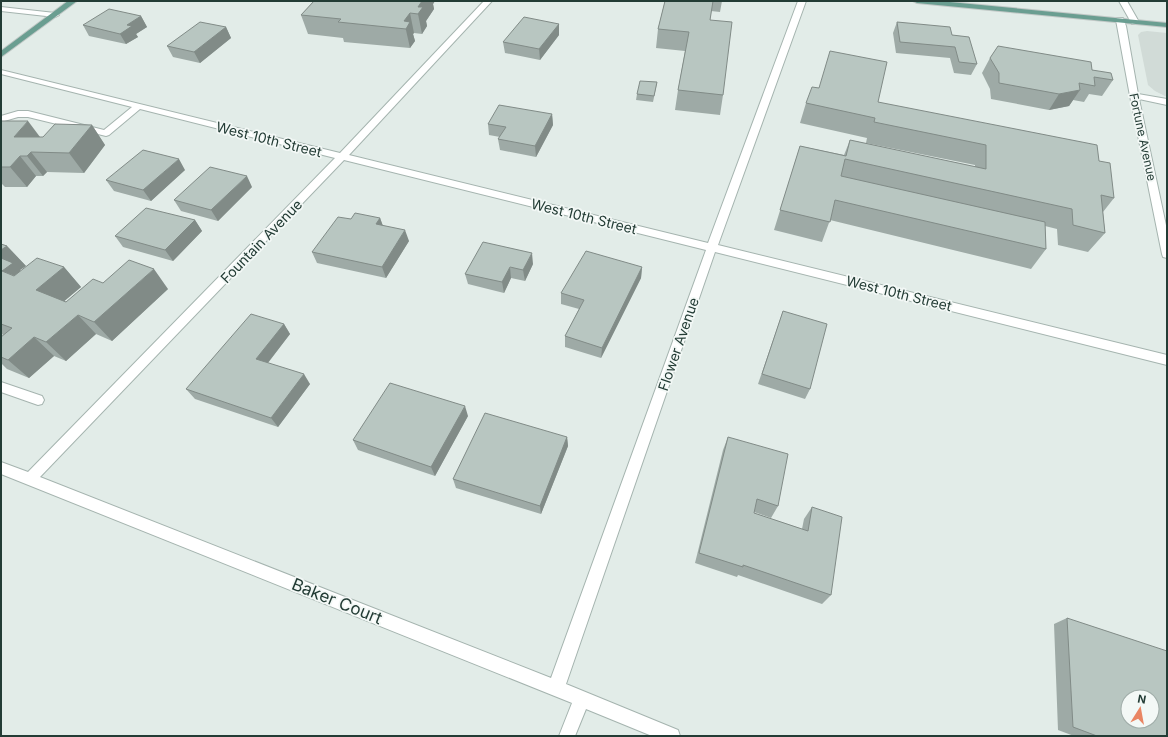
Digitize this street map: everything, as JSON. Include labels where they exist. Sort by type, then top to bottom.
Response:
[{"type":"main road","points":[[1,55],[73,1]]},
{"type":"main road","points":[[917,1],[1167,25]]},
{"type":"street","name":"Fountain Avenue","points":[[30,479],[342,156],[488,1]]},
{"type":"street","name":"Flower Avenue","points":[[556,688],[712,247],[802,1]]},
{"type":"street","points":[[1123,1],[1135,22]]},
{"type":"street","points":[[1,9],[55,15]]},
{"type":"street","name":"Fortune Avenue","points":[[1120,20],[1134,96],[1167,254]]},
{"type":"street","name":"West 10th Street","points":[[1,72],[1167,360]]},
{"type":"street","points":[[1134,96],[1167,102]]},
{"type":"street","points":[[1,119],[18,114],[28,114],[106,133],[139,106]]},
{"type":"street","points":[[1,387],[38,400]]},
{"type":"street","name":"Baker Court","points":[[1,468],[556,688],[672,736]]},
{"type":"street","points":[[567,736],[582,699]]},
{"type":"shaded area","points":[[1147,31],[1167,33],[1167,97],[1155,91],[1148,85],[1138,35],[1141,32]]},
{"type":"building","points":[[314,1],[422,1],[418,7],[423,7],[418,14],[410,13],[404,21],[410,22],[406,29],[338,22],[341,19],[301,15]]},
{"type":"building","points":[[665,1],[713,1],[710,20],[732,22],[723,95],[678,90],[689,32],[658,29]]},
{"type":"building","points":[[109,9],[141,16],[127,25],[132,26],[120,34],[83,25]]},
{"type":"building","points":[[524,17],[559,24],[539,49],[503,42]]},
{"type":"building","points":[[200,22],[226,27],[194,52],[167,46]]},
{"type":"building","points":[[897,22],[950,27],[952,35],[969,37],[977,64],[959,62],[955,47],[900,42]]},
{"type":"building","points":[[998,46],[1091,62],[1092,70],[1111,73],[1113,80],[1094,77],[1095,86],[1079,83],[1080,90],[1059,94],[999,83],[999,73],[990,58]]},
{"type":"building","points":[[830,51],[887,62],[878,102],[1097,145],[1099,161],[1110,163],[1114,198],[1101,195],[1105,233],[1073,225],[1072,209],[845,159],[841,176],[1045,222],[1046,249],[835,200],[830,222],[780,210],[800,146],[846,156],[850,140],[986,169],[986,145],[874,122],[875,118],[806,103],[812,87],[819,88]]},
{"type":"building","points":[[640,81],[657,82],[654,96],[637,94]]},
{"type":"building","points":[[499,105],[552,114],[535,146],[498,139],[506,127],[488,124]]},
{"type":"building","points":[[1,121],[28,121],[14,137],[43,137],[55,124],[92,125],[69,153],[31,152],[27,156],[20,156],[10,167],[1,167]]},
{"type":"building","points":[[143,150],[179,159],[143,190],[106,180]]},
{"type":"building","points":[[210,167],[247,176],[211,210],[174,200]]},
{"type":"building","points":[[146,208],[195,220],[165,250],[115,236]]},
{"type":"building","points":[[355,213],[380,218],[376,224],[405,230],[382,267],[312,252],[338,217],[351,219]]},
{"type":"building","points":[[483,242],[532,253],[523,270],[510,267],[502,282],[465,274]]},
{"type":"building","points":[[1,244],[7,246],[1,250]]},
{"type":"building","points":[[586,251],[642,267],[602,348],[565,336],[584,300],[561,293]]},
{"type":"building","points":[[1,258],[13,263],[2,271],[14,276],[37,258],[64,267],[36,290],[66,302],[93,279],[103,283],[129,260],[154,269],[94,322],[78,315],[46,342],[34,337],[8,360],[1,357],[1,337],[12,328],[1,324]]},
{"type":"building","points":[[783,311],[827,324],[810,389],[762,374]]},
{"type":"building","points":[[251,314],[284,324],[256,359],[304,374],[271,418],[186,389]]},
{"type":"building","points":[[390,383],[465,406],[431,467],[353,440]]},
{"type":"building","points":[[485,413],[567,437],[540,506],[453,479]]},
{"type":"building","points":[[728,437],[788,454],[778,506],[757,499],[754,513],[808,531],[812,507],[842,517],[831,595],[743,565],[743,567],[699,553]]},
{"type":"building","points":[[1067,618],[1167,651],[1167,736],[1097,736],[1073,727]]}]
